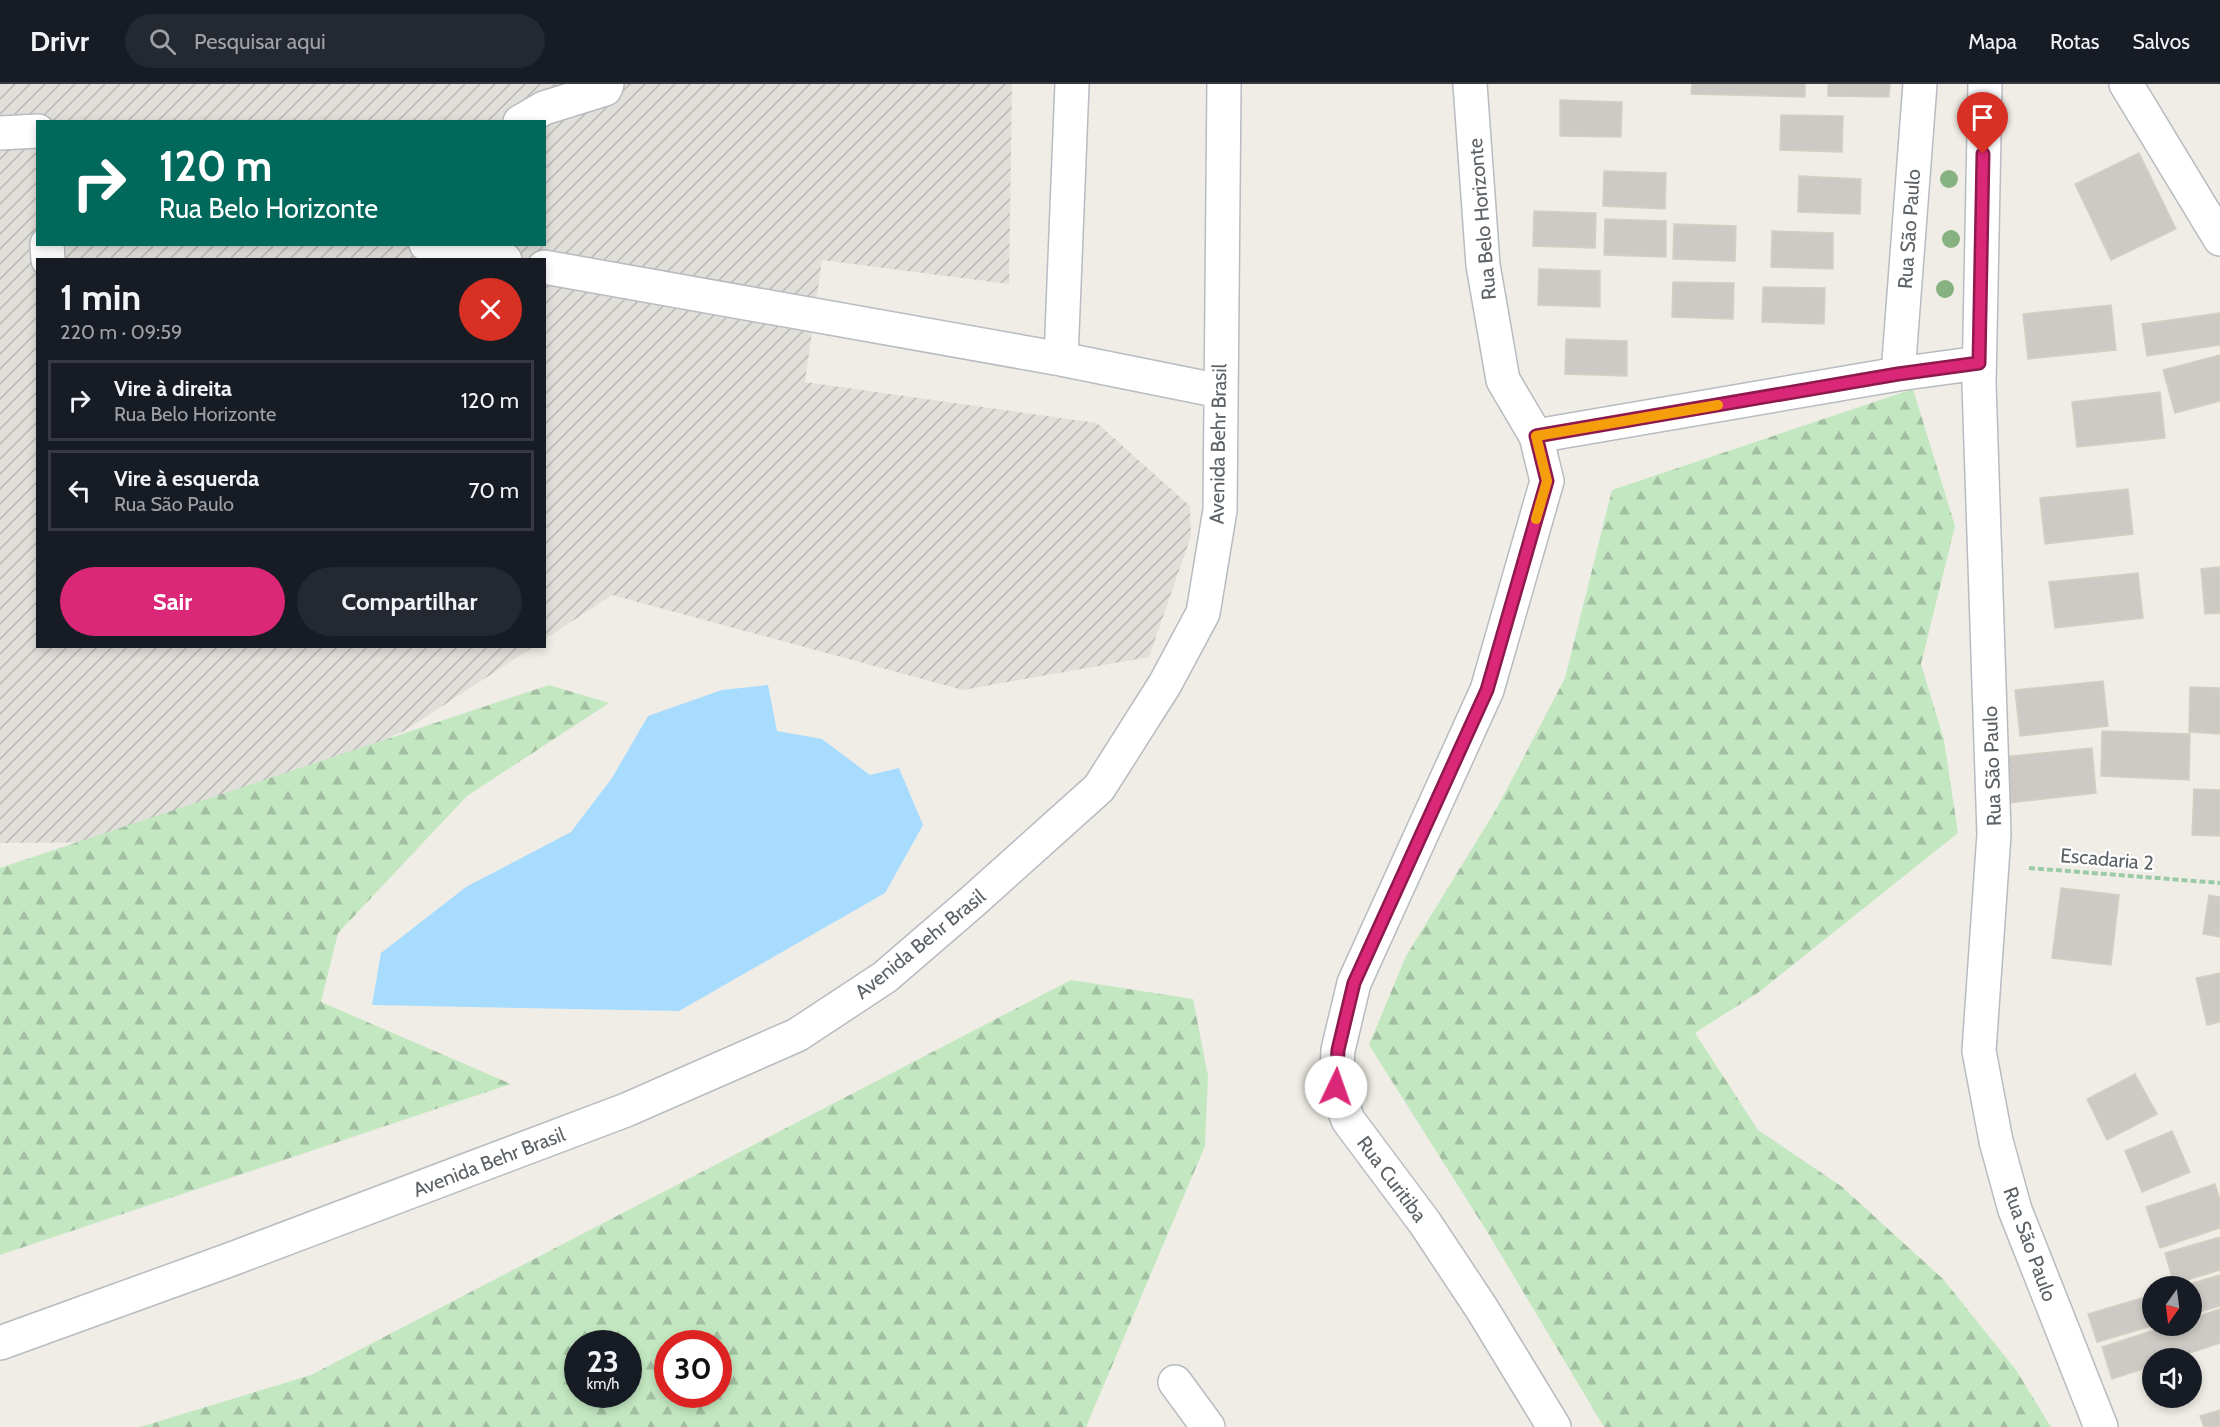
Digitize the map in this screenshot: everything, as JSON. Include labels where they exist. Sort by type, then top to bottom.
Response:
[{"type":"street","points":[[523,120],[544,108],[605,89],[607,84]]},
{"type":"street","points":[[1061,359],[1072,84]]},
{"type":"street","name":"Avenida Behr Brasil","points":[[0,1343],[229,1260],[626,1110],[797,1035],[885,977],[1099,788],[1165,684],[1203,613],[1220,510],[1224,84]]},
{"type":"street","name":"Rua Belo Horizonte","points":[[1470,84],[1483,265],[1503,380],[1536,436]]},
{"type":"street","name":"Rua São Paulo","points":[[1898,374],[1920,84]]},
{"type":"street","name":"Rua São Paulo","points":[[1985,84],[1979,363],[1994,834],[1979,1051],[1996,1141],[2015,1210],[2101,1427]]},
{"type":"street","points":[[2126,84],[2220,238]]},
{"type":"street","points":[[0,133],[36,131]]},
{"type":"street","points":[[440,246],[491,253]]},
{"type":"street","points":[[546,267],[1061,359],[1220,391]]},
{"type":"street","points":[[1536,436],[1898,374],[1979,363]]},
{"type":"street","name":"Rua Curitiba","points":[[1536,436],[1547,481],[1487,690],[1354,983],[1338,1050],[1336,1087],[1348,1120],[1431,1232],[1482,1309],[1554,1427]]},
{"type":"street","points":[[1174,1382],[1208,1427]]},
{"type":"path","name":"Escadaria 2","points":[[1992,864],[2220,883]]},
{"type":"shaded area","points":[[0,84],[1012,84],[1009,284],[822,260],[805,382],[1097,423],[1190,506],[1191,536],[1149,657],[963,690],[612,595],[546,638],[546,258],[36,258],[36,648],[531,648],[404,731],[145,842],[0,843]]},
{"type":"green space","points":[[1913,389],[1955,526],[1921,664],[1944,740],[1958,833],[1759,992],[1695,1033],[1758,1130],[1841,1186],[1943,1279],[2016,1370],[2051,1427],[1604,1427],[1488,1233],[1369,1045],[1406,956],[1497,808],[1565,678],[1612,490]]},
{"type":"green space","points":[[549,685],[609,703],[467,796],[338,933],[321,1002],[511,1084],[0,1255],[0,868]]},
{"type":"green space","points":[[1071,980],[1193,999],[1208,1076],[1205,1146],[1086,1427],[140,1427],[311,1375]]},
{"type":"water","points":[[768,685],[777,731],[822,739],[870,775],[899,768],[923,825],[885,893],[679,1011],[372,1005],[381,953],[466,887],[571,832],[612,778],[648,716],[722,690]]},
{"type":"building","points":[[1692,84],[1805,84],[1805,97],[1691,94]]},
{"type":"building","points":[[1828,84],[1890,84],[1889,97],[1828,96]]},
{"type":"building","points":[[1560,100],[1622,102],[1621,137],[1560,136]]},
{"type":"building","points":[[1781,115],[1843,116],[1842,152],[1780,150]]},
{"type":"building","points":[[2139,153],[2176,229],[2111,260],[2075,184]]},
{"type":"building","points":[[1604,171],[1666,173],[1665,209],[1603,206]]},
{"type":"building","points":[[1799,176],[1861,179],[1860,214],[1798,212]]},
{"type":"building","points":[[1534,211],[1596,213],[1595,248],[1533,246]]},
{"type":"building","points":[[1605,219],[1666,221],[1666,257],[1604,255]]},
{"type":"building","points":[[1674,224],[1736,226],[1735,261],[1673,259]]},
{"type":"building","points":[[1772,231],[1833,233],[1833,269],[1771,267]]},
{"type":"building","points":[[1539,269],[1600,271],[1600,307],[1538,305]]},
{"type":"building","points":[[1673,282],[1734,283],[1733,319],[1672,317]]},
{"type":"building","points":[[1763,287],[1825,288],[1824,324],[1762,322]]},
{"type":"building","points":[[2111,305],[2116,350],[2028,359],[2023,314]]},
{"type":"building","points":[[2220,313],[2220,345],[2147,356],[2142,324]]},
{"type":"building","points":[[1566,339],[1627,341],[1627,376],[1565,374]]},
{"type":"building","points":[[2220,355],[2220,401],[2175,413],[2163,370]]},
{"type":"building","points":[[2160,392],[2165,438],[2077,447],[2072,402]]},
{"type":"building","points":[[2128,489],[2133,534],[2045,544],[2040,498]]},
{"type":"building","points":[[2220,567],[2220,613],[2205,614],[2201,569]]},
{"type":"building","points":[[2138,573],[2143,618],[2055,628],[2049,582]]},
{"type":"building","points":[[2103,681],[2108,726],[2020,736],[2015,690]]},
{"type":"building","points":[[2190,687],[2220,688],[2220,734],[2189,732]]},
{"type":"building","points":[[2102,731],[2190,734],[2189,780],[2101,776]]},
{"type":"building","points":[[2092,748],[2096,793],[2008,803],[2003,757]]},
{"type":"building","points":[[2194,789],[2220,790],[2220,836],[2192,835]]},
{"type":"building","points":[[2061,888],[2119,895],[2111,965],[2052,958]]},
{"type":"building","points":[[2209,895],[2220,897],[2220,937],[2203,934]]},
{"type":"building","points":[[2220,973],[2220,1022],[2207,1025],[2196,978]]},
{"type":"building","points":[[2135,1074],[2157,1114],[2107,1140],[2087,1099]]},
{"type":"building","points":[[2172,1131],[2190,1172],[2142,1192],[2125,1151]]},
{"type":"building","points":[[2215,1184],[2220,1200],[2220,1228],[2160,1248],[2146,1207]]},
{"type":"building","points":[[2220,1237],[2220,1270],[2200,1276],[2172,1276],[2165,1253]]},
{"type":"building","points":[[2220,1275],[2220,1306],[2202,1311],[2202,1280]]},
{"type":"building","points":[[2142,1298],[2142,1329],[2097,1342],[2088,1314]]},
{"type":"building","points":[[2220,1309],[2220,1343],[2202,1349],[2142,1348],[2142,1369],[2112,1379],[2102,1347],[2142,1334],[2142,1336],[2202,1336],[2202,1315]]},
{"type":"building","points":[[2220,1410],[2220,1427],[2204,1427],[2200,1416]]},
{"type":"slow traffic","points":[[1536,519],[1547,481],[1536,436],[1718,405]]},
{"type":"route","points":[[1336,1087],[1338,1050],[1354,983],[1487,690],[1547,481],[1536,436],[1898,374],[1979,363],[1983,154]]}]
